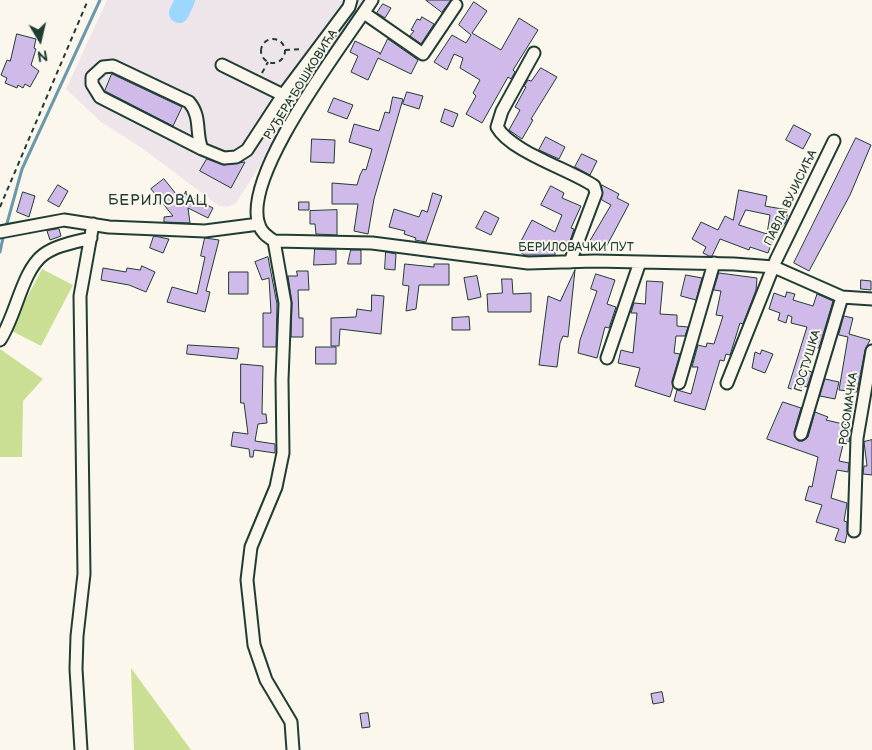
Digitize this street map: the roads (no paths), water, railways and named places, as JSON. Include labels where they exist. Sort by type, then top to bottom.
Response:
[{"type":"street","points":[[202,149],[199,142],[196,110],[189,102],[114,66],[103,67],[92,77],[92,84],[100,97],[202,149],[224,158],[236,157],[247,150],[283,95],[349,7],[351,0]]},
{"type":"street","name":"РУЂЕРА БОШКОВИЋА","points":[[259,224],[258,196],[277,147],[295,116],[372,0]]},
{"type":"street","points":[[364,13],[422,54],[456,4]]},
{"type":"street","points":[[534,53],[502,111],[497,127],[503,135],[535,156],[594,186],[596,193],[570,262]]},
{"type":"street","points":[[222,65],[283,95]]},
{"type":"street","name":"ПАВЛА ВУЈИСИЋА","points":[[727,383],[774,267],[834,141]]},
{"type":"street","points":[[4,231],[64,220],[109,227],[205,231],[259,224],[265,235],[274,241],[285,303],[282,380],[283,453],[276,486],[251,547],[247,580],[254,645],[266,680],[290,722],[293,750]]},
{"type":"street","points":[[81,750],[76,669],[77,636],[84,574],[80,296],[93,224]]},
{"type":"street","points":[[0,340],[8,329],[28,274],[44,255],[68,244],[91,238]]},
{"type":"street","name":"БЕРИЛОВАЧКИ ПУТ","points":[[274,241],[364,242],[528,264],[640,262],[714,263],[774,267],[842,297],[872,299]]},
{"type":"street","points":[[608,358],[640,262]]},
{"type":"street","points":[[679,383],[714,263]]},
{"type":"street","name":"ГОСТУШКА","points":[[801,434],[842,297]]},
{"type":"street","name":"РОСОМАЧКА","points":[[854,531],[857,438],[872,351]]},
{"type":"waterway","points":[[6,227],[22,169],[100,0]]},
{"type":"waterway","points":[[179,13],[185,0]]},
{"type":"waterway","points":[[0,252],[4,233]]},
{"type":"district","name":"БЕРИЛОВАЦ","points":[[158,201]]}]
